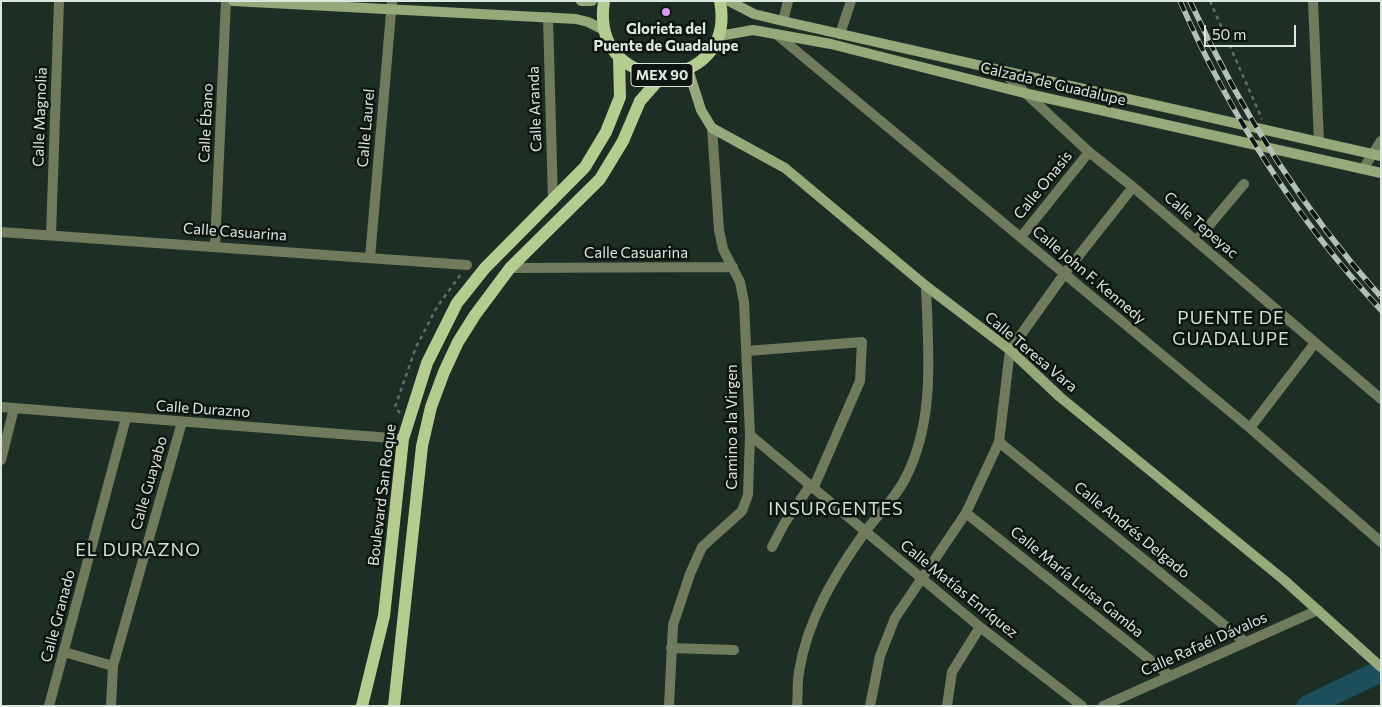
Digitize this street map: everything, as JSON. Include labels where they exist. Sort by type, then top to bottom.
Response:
[{"type":"main road","points":[[233,1],[391,6],[548,17],[588,22],[604,30]]},
{"type":"main road","points":[[581,1],[592,1]]},
{"type":"main road","name":"MEX 90","points":[[604,1],[602,14],[604,30],[610,44],[619,57],[632,67],[646,73],[663,75],[688,69],[701,61],[712,49],[718,36],[722,15],[720,1]]},
{"type":"main road","name":"Calzada de Guadalupe","points":[[730,1],[754,14],[783,21],[1376,155]]},
{"type":"main road","name":"Calzada de Guadalupe","points":[[718,36],[753,30],[831,44],[1024,93],[1381,173]]},
{"type":"main road","name":"Boulevard San Roque","points":[[362,706],[384,616],[403,439],[427,363],[457,303],[485,268],[585,167],[606,132],[620,97],[619,57]]},
{"type":"main road","points":[[688,69],[701,110],[712,128]]},
{"type":"main road","points":[[394,706],[422,446],[431,407],[458,342],[475,315],[510,268],[600,179],[624,141],[640,101],[663,75]]},
{"type":"main road","name":"Calle Teresa Vara","points":[[712,128],[785,168],[926,286],[1010,350],[1060,397],[1318,610],[1381,667]]},
{"type":"street","name":"Calle Magnolia","points":[[51,235],[59,1]]},
{"type":"street","name":"Calle Ébano","points":[[215,246],[226,1]]},
{"type":"street","points":[[783,21],[788,1]]},
{"type":"street","points":[[840,34],[851,1]]},
{"type":"street","points":[[1313,1],[1319,142]]},
{"type":"street","name":"Calle Laurel","points":[[370,258],[391,6]]},
{"type":"street","name":"Calle Aranda","points":[[548,17],[553,201]]},
{"type":"street","name":"Calle John F. Kennedy","points":[[776,34],[1250,428],[1381,542]]},
{"type":"street","name":"Calle Tepeyac","points":[[1003,72],[1089,152],[1133,187],[1381,398]]},
{"type":"street","name":"Camino a la Virgen","points":[[669,706],[673,625],[680,602],[702,547],[736,517],[746,504],[750,435],[747,351],[740,282],[723,249],[719,230],[712,128]]},
{"type":"street","points":[[1363,169],[1376,155],[1381,141]]},
{"type":"street","name":"Calle Onasis","points":[[1021,237],[1089,152]]},
{"type":"street","points":[[1196,241],[1244,184]]},
{"type":"street","points":[[870,706],[880,656],[895,618],[966,513],[999,442],[1010,350],[1065,273],[1133,187]]},
{"type":"street","name":"Calle Casuarina","points":[[1,232],[467,265]]},
{"type":"street","name":"Calle Casuarina","points":[[510,268],[733,267]]},
{"type":"street","points":[[797,706],[798,672],[816,613],[832,582],[866,530],[896,494],[907,476],[924,422],[928,391],[926,286]]},
{"type":"street","points":[[747,351],[862,342],[860,381],[811,488],[784,524],[772,547]]},
{"type":"street","points":[[1250,428],[1315,343]]},
{"type":"street","name":"Calle Durazno","points":[[1,407],[403,439]]},
{"type":"street","points":[[1,460],[14,408]]},
{"type":"street","name":"Calle Granado","points":[[49,706],[126,418]]},
{"type":"street","name":"Calle Guayabo","points":[[111,706],[113,666],[182,422]]},
{"type":"street","name":"Calle Matías Enríquez","points":[[750,435],[811,488],[866,530],[980,627],[1082,706]]},
{"type":"street","name":"Calle Andrés Delgado","points":[[999,442],[1245,642]]},
{"type":"street","name":"Calle María Luisa Gamba","points":[[966,513],[1169,675]]},
{"type":"street","name":"Calle Rafaél Dávalos","points":[[1103,706],[1318,610]]},
{"type":"street","points":[[946,706],[952,672],[980,627]]},
{"type":"street","points":[[671,648],[734,650]]},
{"type":"street","points":[[64,652],[113,666]]},
{"type":"path","points":[[1210,1],[1268,132]]},
{"type":"waterway","points":[[1308,706],[1381,671]]},
{"type":"railway","points":[[1180,1],[1220,84],[1267,164],[1321,240],[1381,310]]},
{"type":"railway","points":[[1190,1],[1229,80],[1274,156],[1325,229],[1381,297]]},
{"type":"place","name":"Glorieta del Puente de Guadalupe","points":[[666,12]]},
{"type":"district","name":"PUENTE DE GUADALUPE","points":[[1231,328]]},
{"type":"district","name":"INSURGENTES","points":[[836,509]]},
{"type":"district","name":"EL DURAZNO","points":[[138,550]]}]
